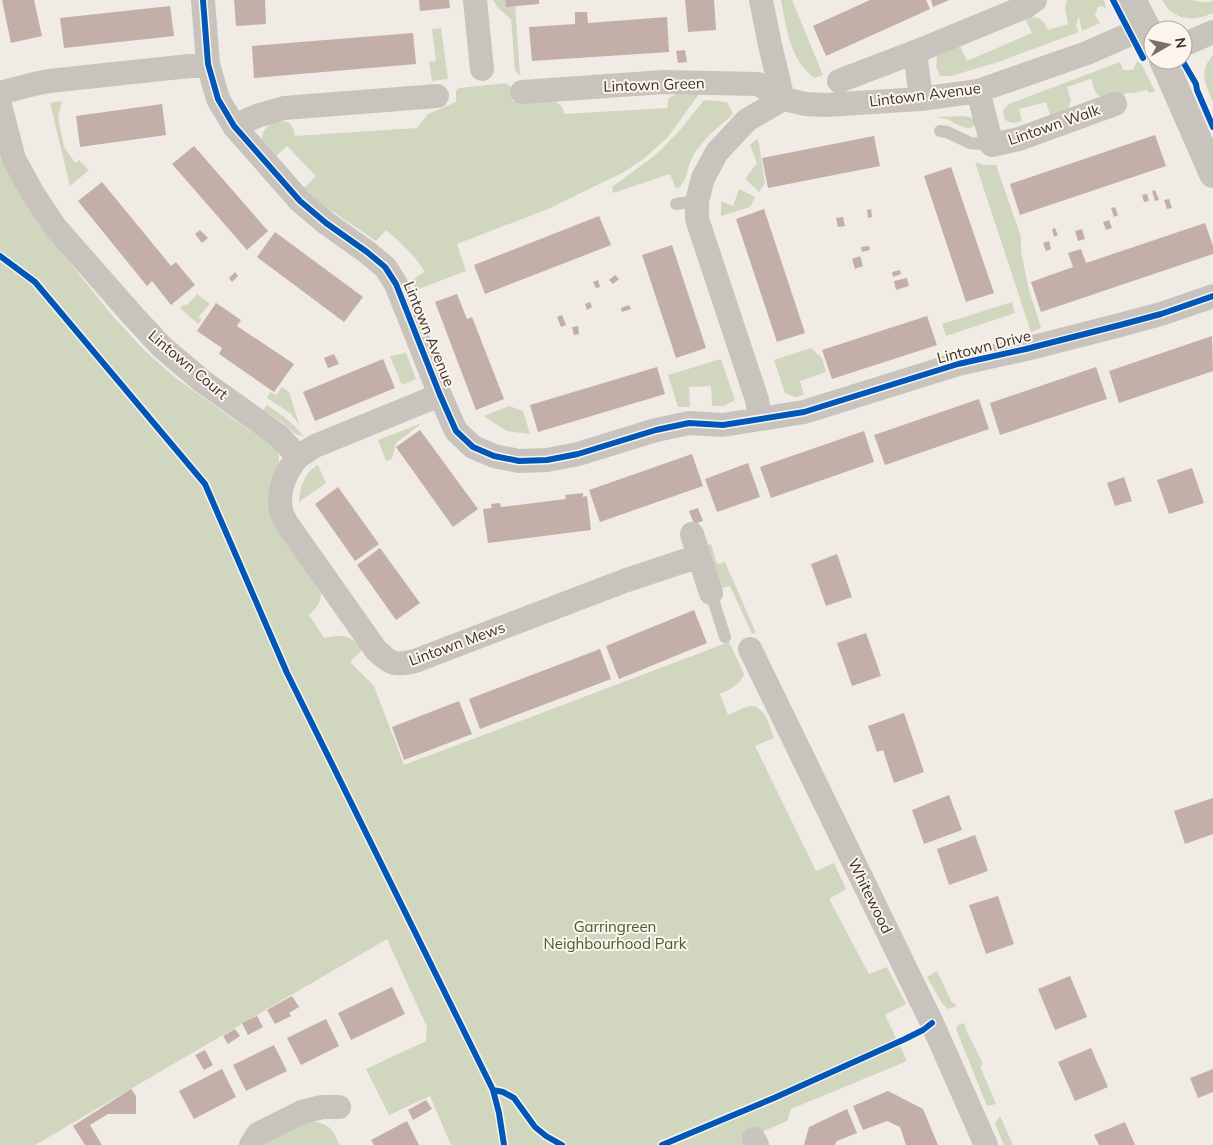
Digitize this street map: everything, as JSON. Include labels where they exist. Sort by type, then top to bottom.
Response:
[{"type":"street","name":"Lintown Avenue","points":[[203,0],[208,64],[218,100],[234,126],[300,201],[385,267],[396,284],[456,431],[473,447],[494,456],[519,460],[547,460],[578,454],[656,430],[689,423],[723,425],[760,419]]},
{"type":"street","points":[[475,0],[482,70]]},
{"type":"street","points":[[760,419],[757,400],[697,219],[686,202],[703,178],[716,152],[747,120],[783,99],[761,0]]},
{"type":"street","points":[[839,81],[1027,6],[1035,0]]},
{"type":"street","points":[[1132,0],[1143,20]]},
{"type":"street","points":[[1193,41],[1213,32]]},
{"type":"street","name":"Lintown Avenue","points":[[783,99],[806,104],[825,105],[921,99],[978,91],[1143,35]]},
{"type":"street","points":[[915,52],[921,99]]},
{"type":"street","points":[[0,93],[49,81],[208,64]]},
{"type":"street","points":[[1167,70],[1213,174]]},
{"type":"street","name":"Lintown Green","points":[[522,92],[664,82],[758,84],[783,99]]},
{"type":"street","name":"Lintown Walk","points":[[978,91],[992,144],[1019,139],[1115,104]]},
{"type":"street","points":[[234,126],[257,116],[284,108],[437,96]]},
{"type":"street","name":"Lintown Court","points":[[0,105],[14,159],[32,192],[55,227],[162,347],[202,381],[279,436],[298,457]]},
{"type":"street","name":"Lintown Drive","points":[[760,419],[804,412],[958,364],[1120,325],[1161,314],[1213,296]]},
{"type":"street","points":[[298,457],[315,446],[440,395]]},
{"type":"street","name":"Lintown Mews","points":[[298,457],[290,466],[283,482],[280,498],[282,514],[376,650],[388,662],[403,664],[415,661],[624,582],[696,545],[711,593]]},
{"type":"street","name":"Whitewood","points":[[750,649],[932,1023],[986,1145]]},
{"type":"street","points":[[251,1145],[258,1134],[302,1112],[322,1107],[339,1108]]},
{"type":"lane","name":"Lintown Walk","points":[[940,131],[947,132],[970,143],[992,144]]},
{"type":"lane","points":[[711,593],[725,637]]},
{"type":"green space","points":[[493,0],[509,0],[515,3],[520,76],[515,70],[511,19],[498,8]]},
{"type":"green space","points":[[781,0],[792,0],[823,75],[814,78],[798,60],[788,35]]},
{"type":"green space","points":[[1067,0],[1104,0],[1106,9],[1103,6],[1098,7],[1095,15],[1100,23],[1082,31],[1079,17],[1076,24],[1079,32],[998,62],[951,76],[940,76],[936,67],[937,56],[960,46],[967,61],[1032,33],[1025,18],[1034,17],[1040,19],[1048,30],[1068,24],[1065,8]]},
{"type":"green space","points":[[1162,0],[1213,1],[1213,13],[1198,18],[1185,18],[1172,12]]},
{"type":"green space","points":[[441,28],[448,79],[432,81],[429,62],[436,61],[432,29]]},
{"type":"green space","points":[[1213,55],[1213,102],[1204,78],[1204,72],[1208,61]]},
{"type":"green space","points":[[1137,61],[1142,65],[1155,91],[1149,93],[1147,90],[1126,93],[1110,99],[1098,95],[1091,79],[1067,87],[1071,101],[1066,113],[1051,118],[1046,102],[1019,109],[1022,121],[1010,122],[1004,116],[1003,110],[1009,104],[1120,62],[1123,70],[1133,70]]},
{"type":"green space","points":[[506,83],[511,87],[512,101],[553,101],[562,107],[564,114],[667,108],[669,98],[676,94],[699,94],[667,138],[642,160],[624,172],[548,209],[457,244],[466,271],[416,290],[411,280],[425,272],[417,260],[402,245],[386,230],[376,241],[323,205],[304,188],[316,176],[287,146],[274,158],[262,140],[266,128],[272,123],[280,121],[288,122],[291,125],[295,136],[417,128],[428,114],[456,102],[456,91],[459,88]]},
{"type":"green space","points":[[704,100],[727,102],[733,114],[710,134],[700,146],[690,162],[683,183],[676,189],[670,174],[613,193],[612,187],[658,153],[680,130]]},
{"type":"green space","points":[[62,101],[58,117],[64,147],[76,163],[79,160],[89,170],[70,186],[50,103]]},
{"type":"green space","points":[[964,116],[976,120],[976,124],[973,127],[966,128],[947,119],[936,117]]},
{"type":"green space","points":[[758,138],[765,183],[759,192],[745,179],[757,163],[750,145]]},
{"type":"green space","name":"Garringreen Neighbourhood Park","points":[[0,145],[19,193],[38,223],[111,314],[144,350],[177,379],[277,450],[279,462],[277,469],[275,525],[321,593],[318,605],[309,615],[324,638],[345,636],[363,649],[350,662],[374,686],[404,765],[729,642],[744,674],[738,684],[720,694],[728,715],[751,706],[760,709],[769,723],[774,738],[755,746],[816,871],[834,863],[846,889],[829,899],[869,974],[887,967],[906,1004],[885,1015],[907,1061],[791,1109],[787,1121],[746,1139],[748,1145],[451,1145],[430,1096],[389,1115],[366,1069],[426,1041],[427,1027],[387,939],[35,1145],[0,1145]]},
{"type":"green space","points":[[975,162],[985,165],[996,165],[1021,237],[1021,252],[1029,290],[1041,328],[1031,332]]},
{"type":"green space","points":[[739,189],[755,197],[750,207],[721,216],[721,201],[733,206]]},
{"type":"green space","points":[[197,294],[210,304],[198,317],[202,320],[198,324],[180,308],[184,304],[186,306]]},
{"type":"green space","points":[[1012,302],[1015,313],[946,336],[942,324]]},
{"type":"green space","points":[[811,348],[822,358],[826,372],[800,381],[804,395],[795,397],[785,393],[774,360]]},
{"type":"green space","points":[[406,353],[416,379],[402,385],[390,356]]},
{"type":"green space","points":[[721,359],[735,400],[724,406],[712,406],[711,386],[689,387],[690,407],[678,407],[668,375]]},
{"type":"green space","points":[[282,387],[289,392],[299,424],[290,413],[267,398],[270,392],[276,395]]},
{"type":"green space","points":[[267,405],[292,423],[304,437],[294,433],[282,422],[263,410]]},
{"type":"green space","points":[[509,406],[523,411],[530,434],[507,431],[484,416]]},
{"type":"green space","points":[[422,423],[396,443],[392,459],[386,461],[378,440]]},
{"type":"green space","points":[[318,465],[326,483],[299,502],[300,491],[306,476]]},
{"type":"green space","points":[[711,544],[717,564],[725,562],[756,633],[752,634],[730,586],[721,588],[708,545]]},
{"type":"green space","points":[[937,971],[951,1001],[957,1006],[948,1009],[942,1003],[927,977]]},
{"type":"green space","points":[[964,1023],[983,1064],[980,1066],[996,1104],[987,1106],[956,1029],[958,1025]]},
{"type":"green space","points":[[1000,1116],[1013,1145],[1004,1145],[995,1124]]},
{"type":"green space","points":[[313,1121],[330,1128],[340,1145],[262,1145],[306,1122]]},
{"type":"building","points":[[2,0],[34,0],[42,36],[11,43]]},
{"type":"building","points":[[234,0],[265,0],[266,24],[236,26]]},
{"type":"building","points":[[419,0],[449,0],[450,8],[420,11]]},
{"type":"building","points":[[505,0],[539,0],[539,4],[506,7]]},
{"type":"building","points":[[685,0],[714,0],[716,30],[688,32]]},
{"type":"building","points":[[870,0],[926,0],[930,9],[826,56],[813,26]]},
{"type":"building","points":[[931,0],[949,0],[933,7]]},
{"type":"building","points":[[170,6],[174,36],[64,48],[60,18]]},
{"type":"building","points":[[575,12],[587,12],[588,23],[667,17],[669,52],[532,61],[529,27],[575,24]]},
{"type":"building","points":[[413,33],[416,64],[254,78],[252,46]]},
{"type":"building","points":[[685,50],[687,62],[678,63],[676,51]]},
{"type":"building","points":[[162,104],[166,135],[80,147],[76,116]]},
{"type":"building","points":[[1155,135],[1166,166],[1020,215],[1010,184]]},
{"type":"building","points":[[874,136],[880,166],[768,188],[762,158]]},
{"type":"building","points":[[194,146],[268,231],[247,250],[172,164]]},
{"type":"building","points":[[951,167],[994,293],[966,302],[924,176]]},
{"type":"building","points":[[102,182],[171,266],[176,262],[195,285],[171,305],[152,281],[147,286],[78,201]]},
{"type":"building","points":[[1155,190],[1159,200],[1155,201],[1152,191]]},
{"type":"building","points":[[1147,194],[1149,201],[1144,202],[1142,195]]},
{"type":"building","points":[[1169,199],[1172,208],[1167,209],[1164,200]]},
{"type":"building","points":[[1115,207],[1118,215],[1114,217],[1111,208]]},
{"type":"building","points":[[764,209],[805,333],[777,342],[736,219]]},
{"type":"building","points":[[871,209],[872,217],[868,218],[867,210]]},
{"type":"building","points":[[599,216],[611,245],[485,294],[474,265]]},
{"type":"building","points":[[843,217],[845,226],[838,227],[836,218]]},
{"type":"building","points":[[1109,220],[1112,228],[1106,230],[1103,222]]},
{"type":"building","points":[[1205,223],[1213,246],[1213,254],[1041,312],[1031,282],[1073,267],[1068,253],[1081,249],[1086,263]]},
{"type":"building","points":[[1055,228],[1058,235],[1054,237],[1052,229]]},
{"type":"building","points":[[1082,229],[1085,239],[1078,241],[1075,231]]},
{"type":"building","points":[[200,230],[208,238],[202,243],[195,234]]},
{"type":"building","points":[[275,232],[363,297],[344,322],[257,257]]},
{"type":"building","points":[[1049,241],[1051,249],[1046,251],[1043,243]]},
{"type":"building","points":[[672,245],[706,348],[676,358],[642,255]]},
{"type":"building","points":[[869,246],[870,250],[862,252],[861,247]]},
{"type":"building","points":[[860,256],[863,266],[855,269],[852,259]]},
{"type":"building","points":[[900,270],[901,274],[893,277],[892,272]]},
{"type":"building","points":[[235,272],[238,276],[232,282],[229,278]]},
{"type":"building","points":[[615,275],[619,279],[613,284],[609,280]]},
{"type":"building","points":[[907,278],[909,286],[896,290],[894,281]]},
{"type":"building","points":[[598,280],[600,287],[596,288],[593,282]]},
{"type":"building","points":[[457,294],[467,319],[472,317],[504,399],[476,410],[435,302]]},
{"type":"building","points":[[590,302],[592,307],[587,310],[585,304]]},
{"type":"building","points":[[216,303],[241,320],[237,326],[294,364],[274,392],[219,354],[222,348],[197,331]]},
{"type":"building","points":[[629,305],[631,309],[622,312],[621,308]]},
{"type":"building","points":[[562,315],[566,325],[561,327],[557,317]]},
{"type":"building","points":[[927,316],[937,345],[832,379],[822,350]]},
{"type":"building","points":[[578,326],[579,334],[574,335],[572,327]]},
{"type":"building","points":[[1212,336],[1213,371],[1119,403],[1109,371]]},
{"type":"building","points":[[334,354],[339,364],[328,368],[324,358]]},
{"type":"building","points":[[383,359],[395,388],[315,421],[303,392]]},
{"type":"building","points":[[657,367],[665,394],[538,432],[530,405]]},
{"type":"building","points":[[1096,367],[1107,399],[1000,435],[990,403]]},
{"type":"building","points":[[979,399],[989,429],[885,465],[874,435]]},
{"type":"building","points":[[420,430],[478,509],[453,527],[396,447]]},
{"type":"building","points":[[864,431],[874,462],[771,498],[760,467]]},
{"type":"building","points":[[692,454],[703,486],[600,522],[589,490]]},
{"type":"building","points":[[748,463],[760,497],[717,512],[705,479]]},
{"type":"building","points":[[1192,468],[1204,503],[1169,514],[1157,480]]},
{"type":"building","points":[[1124,477],[1132,501],[1115,506],[1107,483]]},
{"type":"building","points":[[338,487],[379,544],[355,561],[315,504]]},
{"type":"building","points":[[583,493],[583,497],[587,496],[591,530],[488,543],[483,509],[492,508],[491,504],[500,503],[501,507],[566,499],[565,495]]},
{"type":"building","points":[[698,508],[703,521],[694,524],[689,511]]},
{"type":"building","points":[[380,548],[420,603],[396,620],[357,565]]},
{"type":"building","points":[[837,554],[852,597],[826,606],[811,564]]},
{"type":"building","points":[[694,610],[707,643],[619,679],[606,646]]},
{"type":"building","points":[[866,633],[881,676],[852,686],[837,643]]},
{"type":"building","points":[[600,649],[611,679],[480,729],[469,699]]},
{"type":"building","points":[[459,701],[472,734],[404,760],[392,727]]},
{"type":"building","points":[[904,713],[924,772],[894,783],[883,750],[877,752],[868,726]]},
{"type":"building","points":[[949,795],[962,830],[924,844],[912,810]]},
{"type":"building","points":[[1213,798],[1213,834],[1185,844],[1174,811]]},
{"type":"building","points":[[975,835],[988,871],[949,885],[937,849]]},
{"type":"building","points":[[998,896],[1014,944],[986,954],[969,905]]},
{"type":"building","points":[[1070,976],[1087,1017],[1055,1030],[1038,989]]},
{"type":"building","points":[[392,987],[405,1014],[351,1040],[338,1013]]},
{"type":"building","points":[[292,996],[299,1007],[289,1013],[291,1016],[275,1024],[267,1010]]},
{"type":"building","points":[[257,1016],[263,1027],[248,1035],[242,1023]]},
{"type":"building","points":[[326,1019],[339,1046],[301,1065],[287,1038]]},
{"type":"building","points":[[235,1029],[240,1036],[228,1044],[223,1036]]},
{"type":"building","points":[[274,1045],[287,1071],[246,1091],[233,1065]]},
{"type":"building","points":[[1091,1048],[1108,1087],[1075,1101],[1058,1062]]},
{"type":"building","points":[[205,1050],[213,1065],[204,1070],[195,1055]]},
{"type":"building","points":[[222,1069],[236,1097],[194,1119],[179,1091]]},
{"type":"building","points":[[1213,1069],[1213,1092],[1198,1098],[1190,1078]]},
{"type":"building","points":[[131,1089],[136,1096],[136,1114],[108,1114],[90,1125],[102,1145],[85,1145],[73,1126]]},
{"type":"building","points":[[888,1091],[923,1109],[938,1145],[906,1145],[900,1127],[887,1121],[863,1130],[853,1106]]},
{"type":"building","points":[[426,1100],[432,1109],[413,1120],[408,1110]]},
{"type":"building","points":[[847,1109],[857,1133],[837,1141],[835,1145],[804,1145],[809,1127]]},
{"type":"building","points":[[407,1121],[419,1145],[374,1145],[371,1140]]},
{"type":"building","points":[[1125,1122],[1135,1145],[1099,1145],[1094,1135]]},
{"type":"cycle path","points":[[203,0],[208,64],[218,99],[234,126],[300,201],[385,267],[396,284],[456,431],[473,447],[494,456],[519,461],[547,460],[578,454],[656,430],[689,423],[723,425],[804,412],[958,364],[1120,325],[1161,314],[1213,296]]},
{"type":"cycle path","points":[[1113,0],[1143,58]]},
{"type":"cycle path","points":[[1188,70],[1196,84],[1213,127]]},
{"type":"cycle path","points":[[0,256],[35,282],[205,484],[287,673],[493,1090],[504,1145]]},
{"type":"cycle path","points":[[662,1145],[774,1098],[905,1039],[932,1023]]},
{"type":"cycle path","points":[[493,1090],[503,1092],[514,1098],[535,1127],[562,1145]]}]
